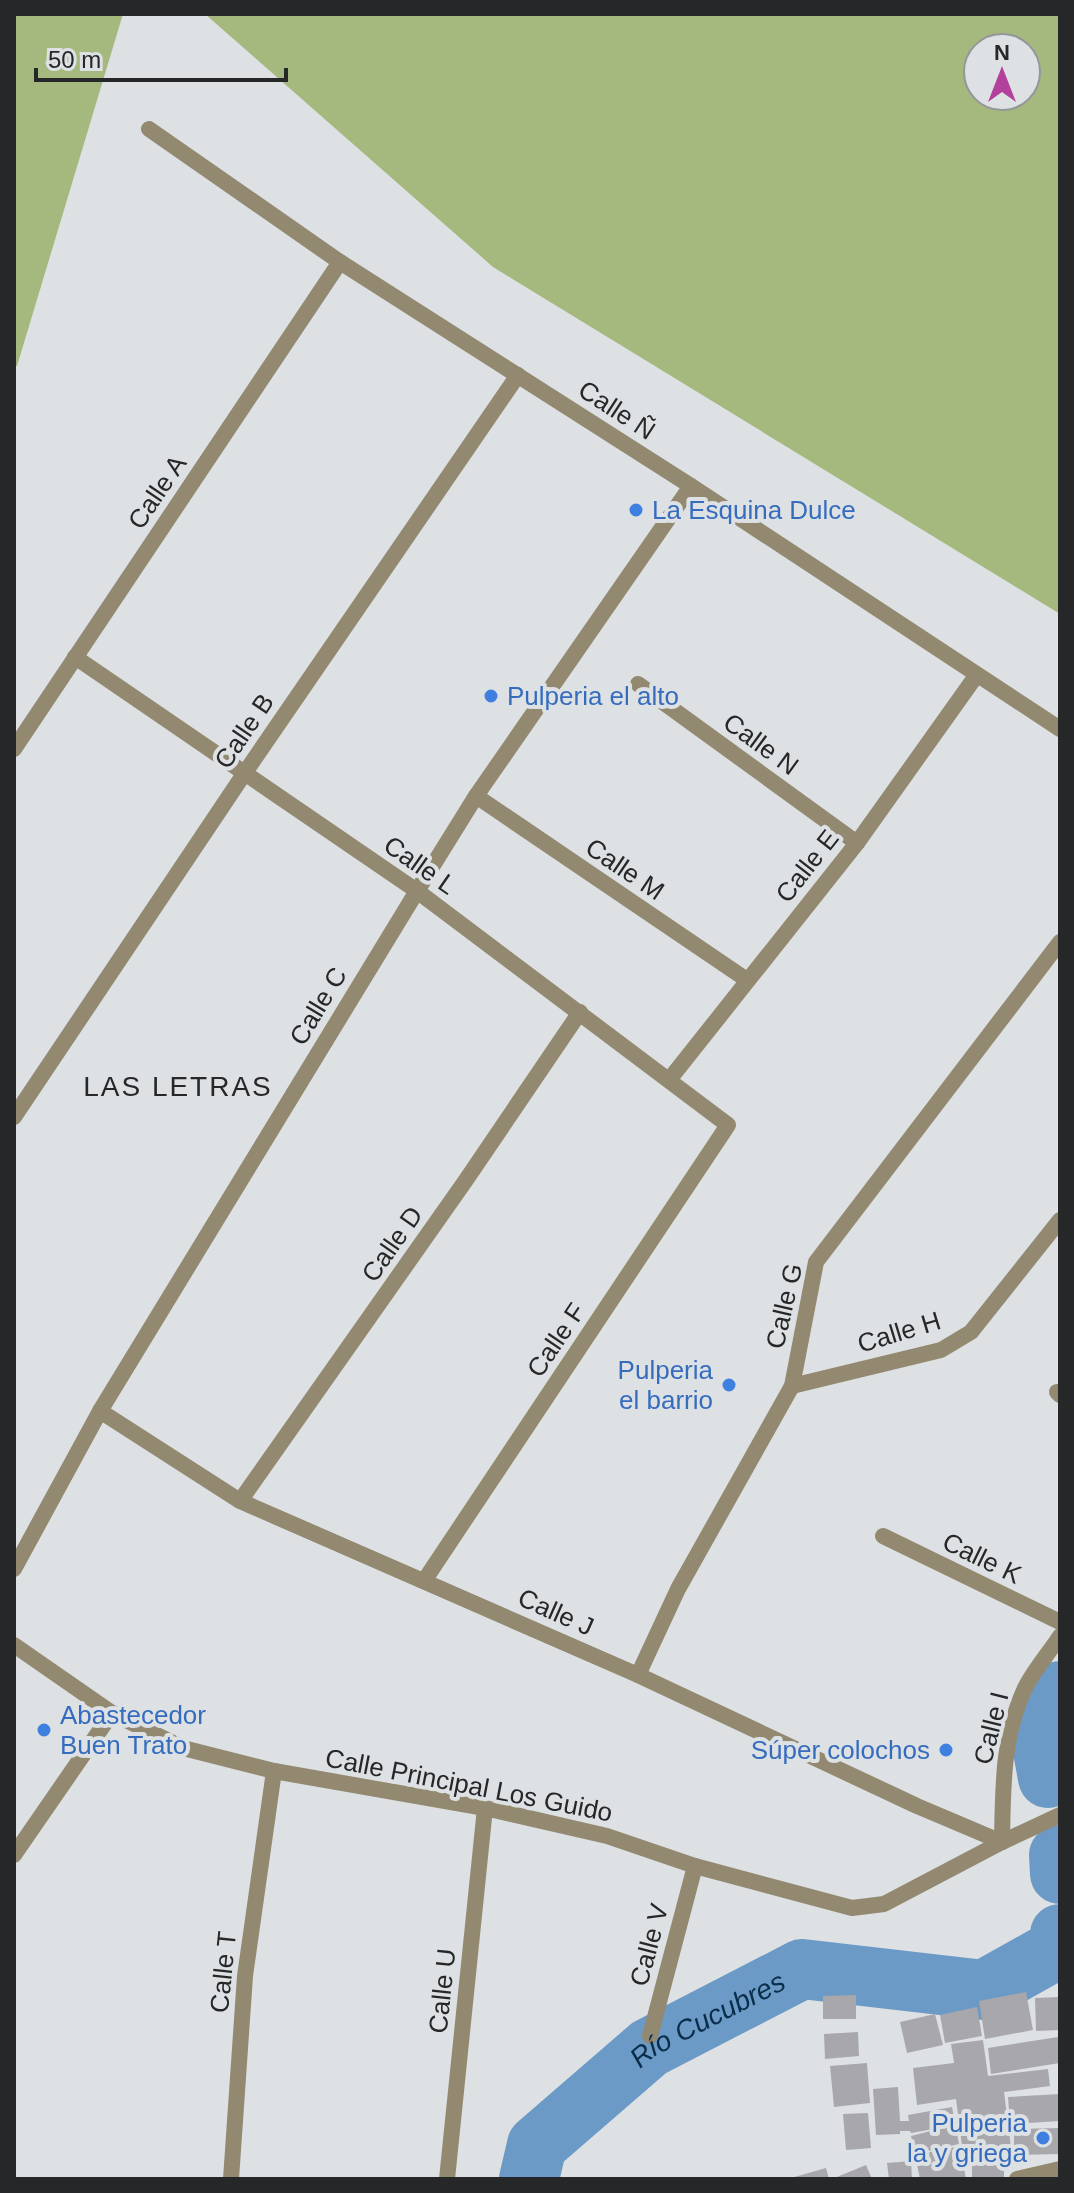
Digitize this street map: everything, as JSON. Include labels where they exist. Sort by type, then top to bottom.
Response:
[{"type":"street","name":"Calle Ñ","points":[[149,129],[340,262],[691,486],[1060,729]]},
{"type":"street","name":"Calle A","points":[[14,749],[340,262]]},
{"type":"street","name":"Calle B","points":[[14,1117],[244,774],[518,375]]},
{"type":"street","name":"Calle C","points":[[14,1569],[100,1411],[476,796],[691,486]]},
{"type":"street","name":"Calle L","points":[[75,657],[417,891],[728,1125]]},
{"type":"street","name":"Calle E","points":[[669,1080],[857,843],[976,676]]},
{"type":"street","name":"Calle N","points":[[638,684],[857,843]]},
{"type":"street","name":"Calle M","points":[[476,796],[747,980]]},
{"type":"street","name":"Calle G","points":[[638,1675],[678,1589],[792,1386],[816,1262],[1060,942]]},
{"type":"street","name":"Calle D","points":[[240,1501],[580,1012]]},
{"type":"street","name":"Calle F","points":[[424,1581],[728,1125]]},
{"type":"street","name":"Calle H","points":[[792,1386],[941,1350],[971,1332],[1060,1220]]},
{"type":"street","name":"Calle J","points":[[100,1411],[240,1501],[638,1675],[917,1806],[1002,1842]]},
{"type":"street","name":"Calle K","points":[[883,1536],[1060,1622]]},
{"type":"street","name":"Calle I","points":[[1002,1842],[1003,1769],[1014,1718],[1026,1686],[1060,1636]]},
{"type":"street","name":"Calle Principal Los Guido","points":[[14,1645],[112,1713],[183,1748],[274,1771],[485,1808],[607,1836],[695,1866],[852,1908],[884,1904],[1060,1815]]},
{"type":"street","points":[[14,1855],[112,1713]]},
{"type":"street","name":"Calle T","points":[[231,2179],[245,1976],[274,1771]]},
{"type":"street","name":"Calle U","points":[[447,2179],[485,1808]]},
{"type":"street","name":"Calle V","points":[[650,2036],[695,1866]]},
{"type":"street","points":[[1017,2179],[1060,2169]]},
{"type":"green space","points":[[14,14],[123,14],[17,366],[14,366]]},
{"type":"green space","points":[[205,14],[1060,14],[1060,614],[493,267]]},
{"type":"building","points":[[1026,1992],[1033,2030],[985,2039],[979,2001]]},
{"type":"building","points":[[856,1995],[856,2019],[823,2019],[823,1996]]},
{"type":"building","points":[[1060,1997],[1060,2030],[1036,2031],[1035,1998]]},
{"type":"building","points":[[977,2007],[982,2036],[945,2043],[940,2015]]},
{"type":"building","points":[[935,2014],[943,2045],[907,2053],[900,2022]]},
{"type":"building","points":[[858,2032],[859,2056],[825,2059],[824,2034]]},
{"type":"building","points":[[1058,2037],[1060,2063],[991,2074],[988,2048]]},
{"type":"building","points":[[983,2040],[988,2076],[1048,2069],[1050,2086],[1004,2092],[1012,2155],[964,2161],[956,2099],[917,2105],[913,2068],[954,2063],[951,2044]]},
{"type":"building","points":[[867,2063],[870,2103],[834,2107],[830,2066]]},
{"type":"building","points":[[898,2087],[900,2121],[909,2121],[908,2115],[952,2107],[959,2144],[915,2154],[911,2136],[950,2126],[876,2135],[873,2089]]},
{"type":"building","points":[[1060,2094],[1060,2121],[1010,2124],[1008,2097]]},
{"type":"building","points":[[868,2113],[871,2148],[846,2150],[843,2114]]},
{"type":"building","points":[[1060,2128],[1060,2154],[1014,2155],[1014,2129]]},
{"type":"building","points":[[960,2146],[966,2179],[920,2179],[915,2155]]},
{"type":"building","points":[[1004,2159],[1004,2179],[972,2179],[972,2161]]},
{"type":"building","points":[[911,2161],[912,2179],[889,2179],[887,2163]]},
{"type":"building","points":[[866,2165],[872,2179],[832,2179]]},
{"type":"building","points":[[826,2168],[829,2179],[791,2178]]},
{"type":"waterway","name":"Río Cucubres","points":[[1048,1778],[1040,1734],[1051,1694],[1060,1691]]},
{"type":"waterway","name":"Río Cucubres","points":[[1059,1855],[1060,1874]]},
{"type":"waterway","name":"Río Cucubres","points":[[529,2179],[537,2145],[649,2048],[802,1969],[984,1990],[1059,1948],[1060,1934]]},
{"type":"place","name":"La Esquina Dulce","points":[[636,510]]},
{"type":"place","name":"Pulperia el alto","points":[[491,696]]},
{"type":"place","name":"Pulperia el barrio","points":[[729,1385]]},
{"type":"place","name":"Abastecedor Buen Trato","points":[[44,1730]]},
{"type":"place","name":"Súper colochos","points":[[946,1750]]},
{"type":"place","name":"Pulperia la y griega","points":[[1043,2138]]},
{"type":"district","name":"LAS LETRAS","points":[[178,1086]]}]
